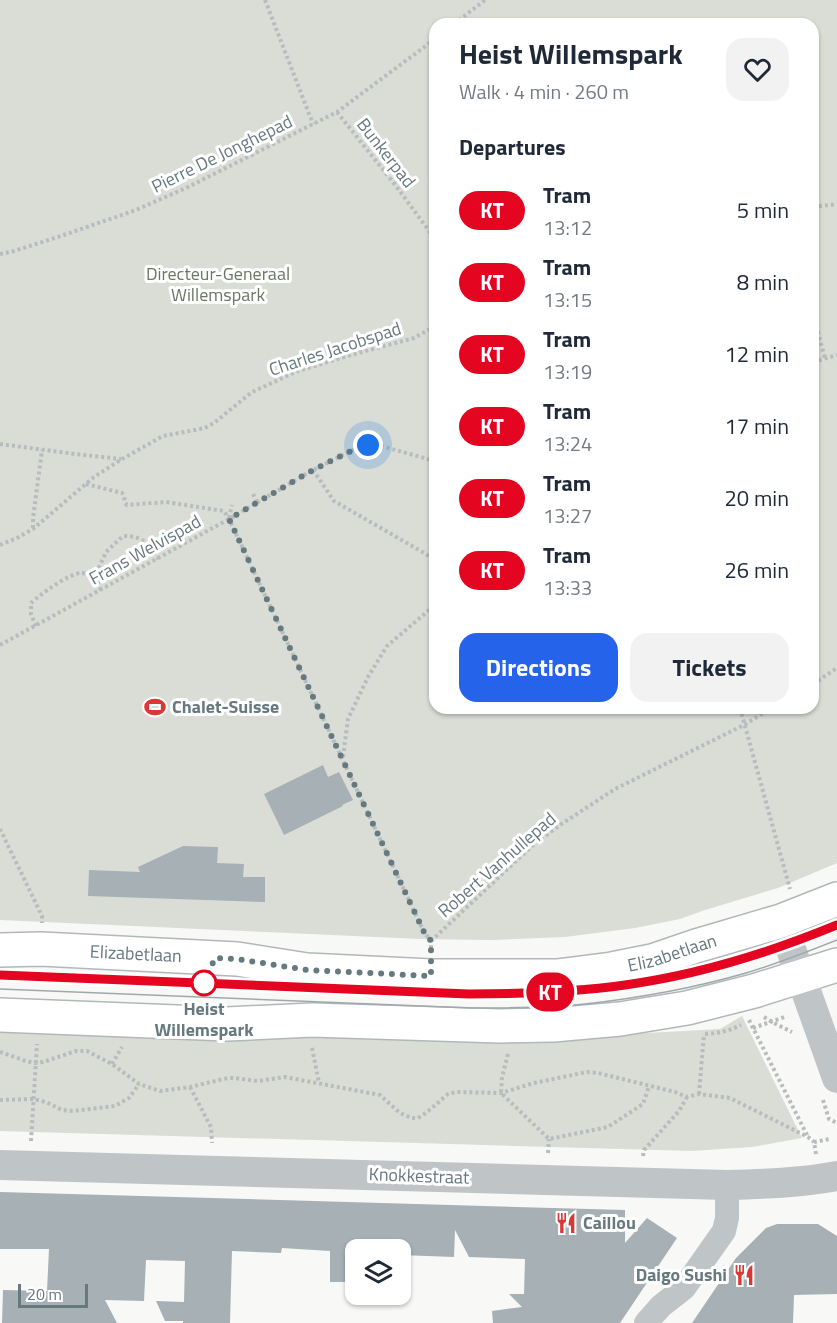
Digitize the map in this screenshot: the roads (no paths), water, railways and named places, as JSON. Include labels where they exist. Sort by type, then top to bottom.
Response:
[{"type":"main road","name":"Elizabetlaan","points":[[0,950],[237,959],[307,970],[435,957],[501,977],[557,976],[652,961],[696,946],[786,906],[837,899]]},
{"type":"main road","points":[[0,1015],[227,1024],[312,1020],[500,1026],[553,1025],[620,1019],[687,1008],[837,965]]},
{"type":"street","points":[[786,906],[800,977],[837,1078]]},
{"type":"street","name":"Knokkestraat","points":[[0,1165],[726,1185],[814,1180],[827,1167]]},
{"type":"street","points":[[646,1323],[661,1306],[684,1288],[724,1231],[726,1185]]},
{"type":"tram line","points":[[0,975],[469,994],[547,992],[625,985],[706,969],[759,954],[837,925]]},
{"type":"tram line","name":"KT","points":[[0,975],[469,994],[531,993],[625,985],[699,971],[771,951],[837,925]]},
{"type":"tram line","points":[[0,989],[470,1008],[556,1006],[626,999],[706,983],[769,966],[837,940]]},
{"type":"place","name":"Chalet-Suisse","points":[[155,707]]},
{"type":"place","name":"Heist Willemspark","points":[[204,983]]},
{"type":"place","name":"Caillou","points":[[566,1223]]},
{"type":"place","name":"Daigo Sushi","points":[[744,1275]]},
{"type":"park label","name":"Directeur-Generaal Willemspark","points":[[218,284]]}]
